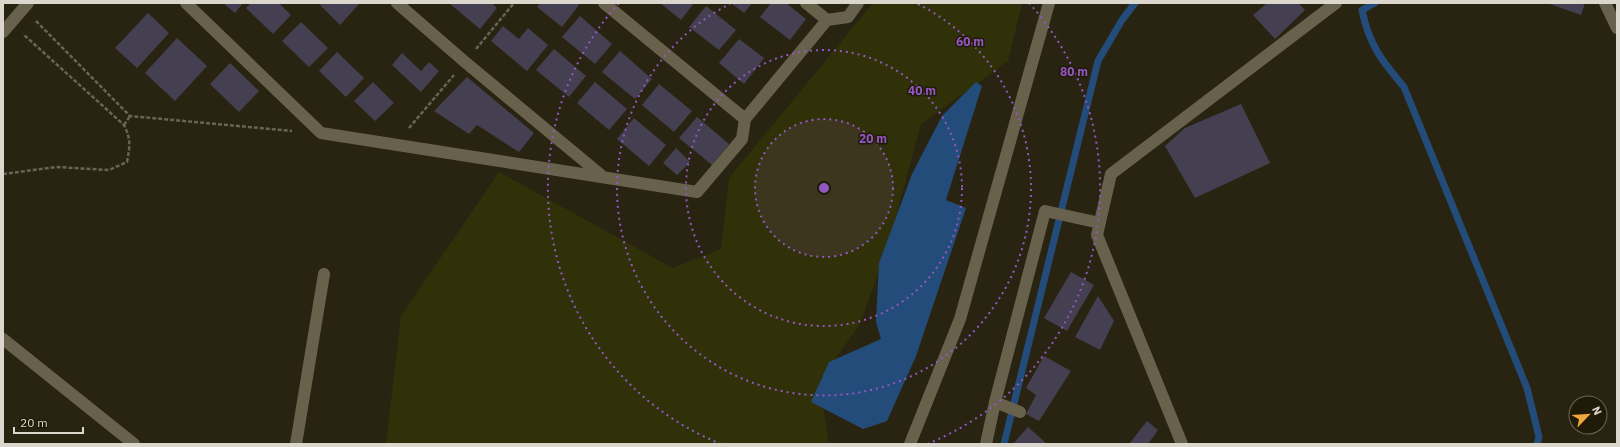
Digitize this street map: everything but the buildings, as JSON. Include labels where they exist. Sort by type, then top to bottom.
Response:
[{"type":"street","points":[[186,3],[320,133],[697,192],[742,139],[745,119],[827,20],[848,17],[858,3]]},
{"type":"street","points":[[397,3],[602,176]]},
{"type":"street","points":[[604,3],[745,119]]},
{"type":"street","points":[[806,3],[827,20]]},
{"type":"street","points":[[910,444],[960,319],[1049,3]]},
{"type":"street","points":[[1182,444],[1097,235],[1111,174],[1336,3]]},
{"type":"street","points":[[1605,3],[1617,28]]},
{"type":"street","points":[[7,27],[26,6]]},
{"type":"street","points":[[986,444],[995,402],[1046,211],[1100,223]]},
{"type":"street","points":[[296,444],[324,274]]},
{"type":"street","points":[[3,339],[134,444]]},
{"type":"street","points":[[995,402],[1020,412]]},
{"type":"path","points":[[26,6],[130,116],[320,133]]},
{"type":"path","points":[[3,174],[56,167],[109,170],[127,162],[130,147],[129,135],[124,125],[7,27]]},
{"type":"path","points":[[124,125],[130,116]]},
{"type":"shaded area","points":[[873,3],[1022,3],[1008,61],[921,124],[889,243],[860,324],[819,382],[829,444],[386,444],[401,316],[499,172],[673,268],[721,249],[729,178]]},
{"type":"water","points":[[976,82],[982,86],[946,200],[966,208],[916,356],[887,421],[863,429],[811,402],[829,362],[881,339],[876,322],[879,263],[912,174],[942,116]]},
{"type":"waterway","points":[[1004,444],[1098,61],[1122,20],[1135,3]]},
{"type":"waterway","points":[[1375,3],[1362,10],[1368,33],[1377,52],[1404,87],[1527,388],[1539,437],[1537,444]]}]
